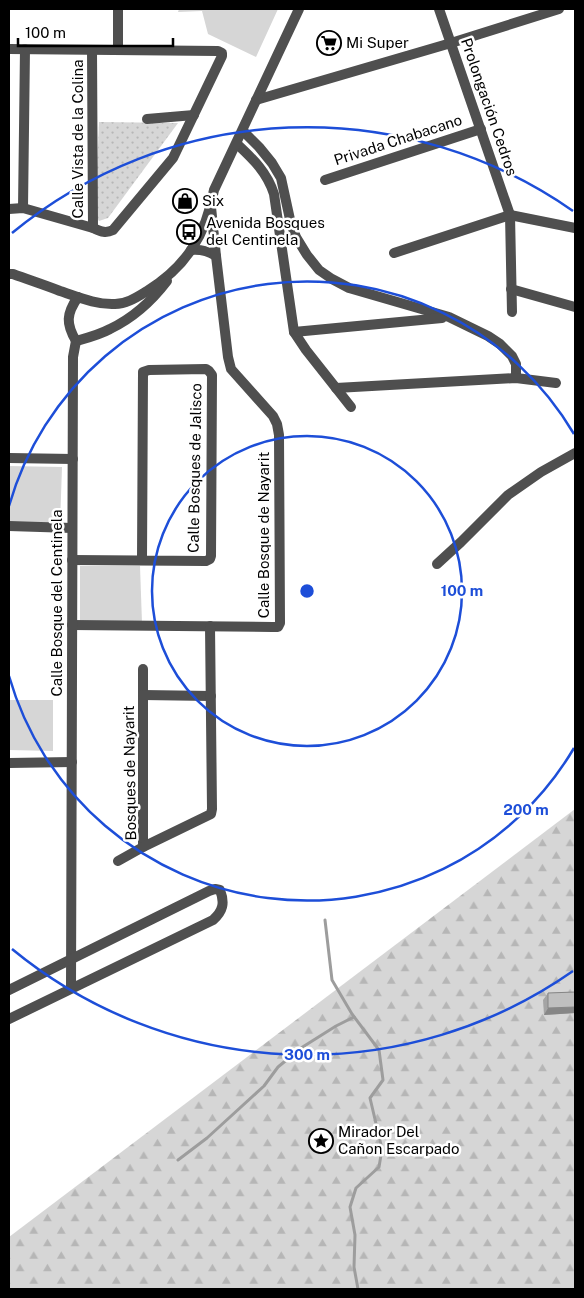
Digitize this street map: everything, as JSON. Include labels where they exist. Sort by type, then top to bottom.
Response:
[{"type":"street","points":[[118,9],[118,50]]},
{"type":"street","points":[[78,297],[71,307],[68,319],[70,332],[76,342],[124,322],[142,309],[156,295],[199,240],[211,207],[214,190],[299,9]]},
{"type":"street","name":"Prolongación Cedros","points":[[439,9],[510,215],[512,312]]},
{"type":"street","points":[[256,100],[559,9]]},
{"type":"street","points":[[9,49],[218,51],[222,53],[221,60],[173,158],[113,230],[103,232],[23,208],[9,209]]},
{"type":"street","points":[[23,208],[25,49]]},
{"type":"street","name":"Calle Vista de la Colina","points":[[92,50],[93,228]]},
{"type":"street","points":[[147,119],[194,115]]},
{"type":"street","name":"Privada Chabacano","points":[[325,180],[480,129]]},
{"type":"street","points":[[243,130],[272,163],[281,178],[291,224],[296,237],[319,270],[349,288],[449,318],[488,336],[500,344],[512,356],[516,364],[516,378]]},
{"type":"street","points":[[236,144],[257,163],[267,177],[274,194],[294,332],[351,407]]},
{"type":"street","name":"Calle Bosque de Nayarit","points":[[210,626],[278,627],[280,623],[279,434],[273,416],[231,369],[228,357],[211,207]]},
{"type":"street","points":[[394,253],[510,215],[575,228]]},
{"type":"street","points":[[281,239],[296,237]]},
{"type":"street","points":[[191,250],[199,249],[216,256]]},
{"type":"street","points":[[9,274],[14,274],[78,297],[105,304],[117,304],[134,299],[174,272]]},
{"type":"street","points":[[511,289],[575,307]]},
{"type":"street","points":[[117,304],[124,322]]},
{"type":"street","points":[[294,332],[449,318]]},
{"type":"street","name":"Calle Bosque del Centinela","points":[[71,988],[72,460],[76,342]]},
{"type":"street","name":"Calle Bosques de Jalisco","points":[[72,560],[206,561],[210,559],[212,375],[210,371],[149,370],[143,372],[142,560]]},
{"type":"street","points":[[336,388],[516,378],[556,383]]},
{"type":"street","points":[[436,564],[508,495],[541,472],[575,453]]},
{"type":"street","points":[[9,458],[72,460]]},
{"type":"street","points":[[9,526],[72,528]]},
{"type":"street","points":[[72,625],[210,626],[211,696]]},
{"type":"street","points":[[143,669],[143,695]]},
{"type":"street","name":"Bosques de Nayarit","points":[[143,695],[211,696],[212,809],[212,814],[144,847],[143,695]]},
{"type":"street","points":[[9,763],[72,762]]},
{"type":"street","points":[[118,861],[144,847]]},
{"type":"street","points":[[9,990],[209,891],[220,890],[223,897],[223,906],[213,920],[9,1019]]},
{"type":"green space","points":[[179,9],[278,9],[256,57],[208,34],[202,11],[178,12]]},
{"type":"green space","points":[[99,122],[178,123],[108,218],[99,221],[95,216]]},
{"type":"green space","points":[[9,466],[62,467],[60,526],[9,523]]},
{"type":"green space","points":[[80,566],[140,566],[142,623],[80,622]]},
{"type":"green space","points":[[9,700],[53,700],[53,751],[9,750]]},
{"type":"green space","points":[[575,809],[575,1289],[9,1289],[9,1237]]},
{"type":"building","points":[[575,992],[575,1007],[548,1008],[548,993]]},
{"type":"waterway","points":[[325,920],[332,980],[352,1014],[379,1050],[383,1080],[370,1098],[382,1149],[379,1167],[356,1188],[350,1207],[355,1235],[354,1267],[358,1289]]},
{"type":"waterway","points":[[178,1160],[207,1138],[264,1086],[278,1067],[301,1048],[354,1017]]},
{"type":"place","name":"Mi Super","points":[[329,43]]},
{"type":"place","name":"Six","points":[[185,201]]},
{"type":"place","name":"Avenida Bosques del Centinela","points":[[189,232]]},
{"type":"place","name":"Mirador Del Cañon Escarpado","points":[[321,1141]]}]
